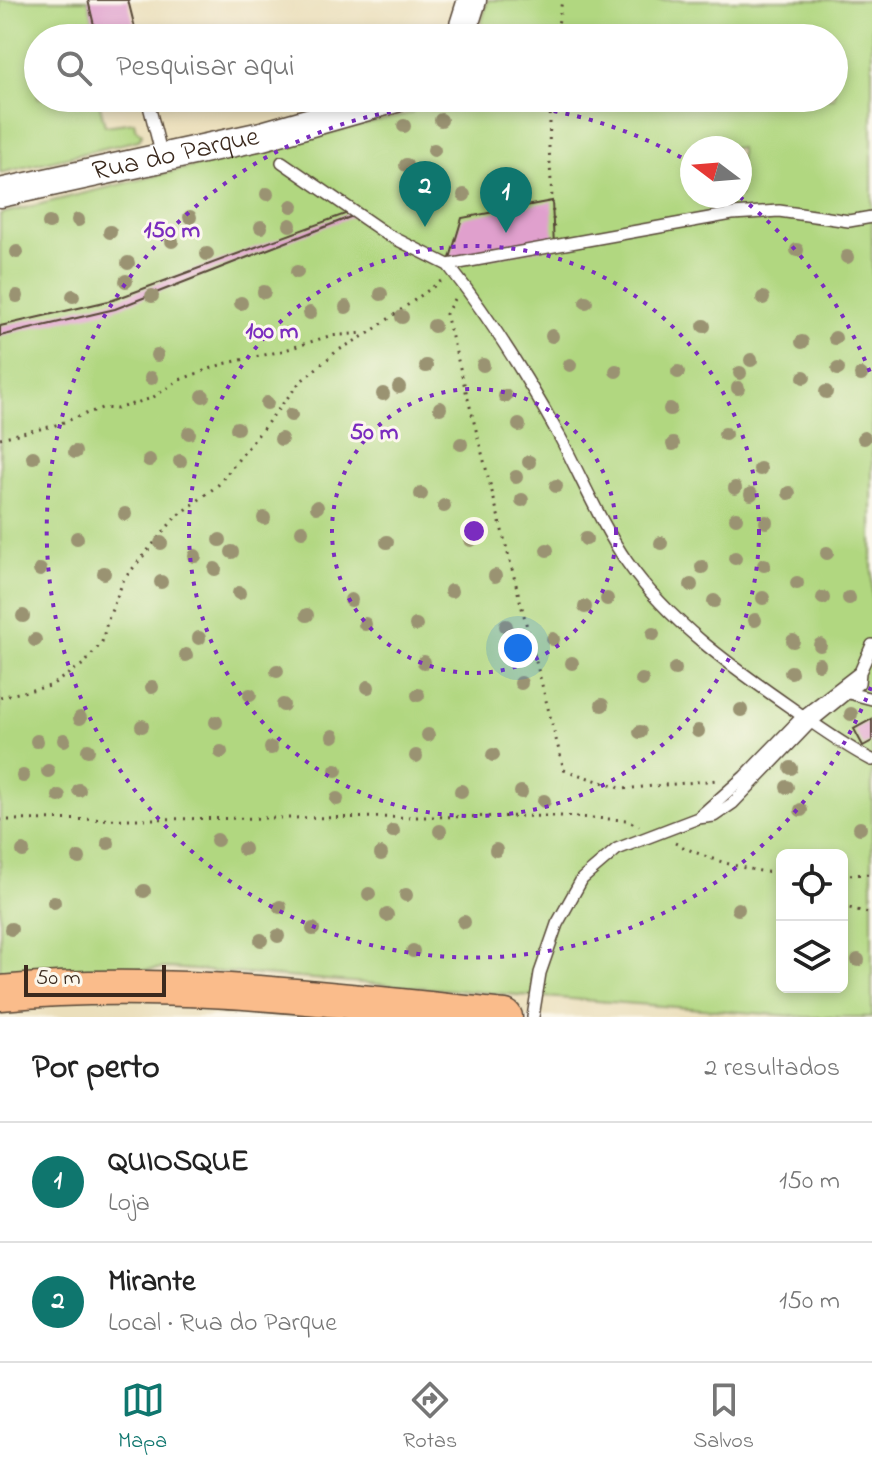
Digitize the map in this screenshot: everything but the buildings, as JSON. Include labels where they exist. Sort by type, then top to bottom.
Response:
[{"type":"main road","points":[[0,993],[140,987],[235,990],[505,1017]]},
{"type":"street","points":[[464,24],[472,0]]},
{"type":"street","name":"Rua do Parque","points":[[0,193],[262,136],[347,112]]},
{"type":"lane","points":[[151,112],[162,157]]},
{"type":"lane","points":[[282,162],[388,235],[455,274],[543,407],[625,559],[647,589],[689,631],[807,719],[872,760]]},
{"type":"lane","points":[[455,274],[554,247],[732,214],[779,211],[849,221],[872,217]]},
{"type":"lane","points":[[698,818],[850,684],[872,645]]},
{"type":"lane","points":[[850,684],[872,686]]},
{"type":"lane","points":[[850,684],[872,699]]},
{"type":"lane","points":[[533,1017],[540,973],[557,924],[582,879],[617,849],[698,818],[714,816],[733,803],[807,719]]},
{"type":"path","points":[[558,24],[562,0]]},
{"type":"path","points":[[550,112],[554,247]]},
{"type":"path","points":[[0,697],[50,686],[85,663],[102,642],[124,579],[174,519],[218,485],[300,382],[337,351],[369,333],[430,286],[455,274]]},
{"type":"path","points":[[455,274],[446,314],[564,770],[623,789],[744,777]]},
{"type":"path","points":[[0,438],[53,426],[102,408],[116,409],[152,398],[179,380],[223,364],[282,351],[329,336],[369,333]]},
{"type":"path","points":[[0,820],[560,816],[626,820],[703,857],[776,874]]},
{"type":"path","points":[[848,875],[872,874]]},
{"type":"path","points":[[848,908],[872,914]]},
{"type":"green space","points":[[0,0],[88,0],[94,24],[24,24],[24,112],[102,112],[105,126],[134,122],[142,134],[139,140],[0,173]]},
{"type":"green space","points":[[488,0],[872,0],[872,1017],[805,1017],[169,968],[0,980],[0,214],[412,112],[848,112],[848,24],[481,24]]},
{"type":"place","name":"Mirante","points":[[425,227]]},
{"type":"place","name":"QUIOSQUE","points":[[506,233]]}]
